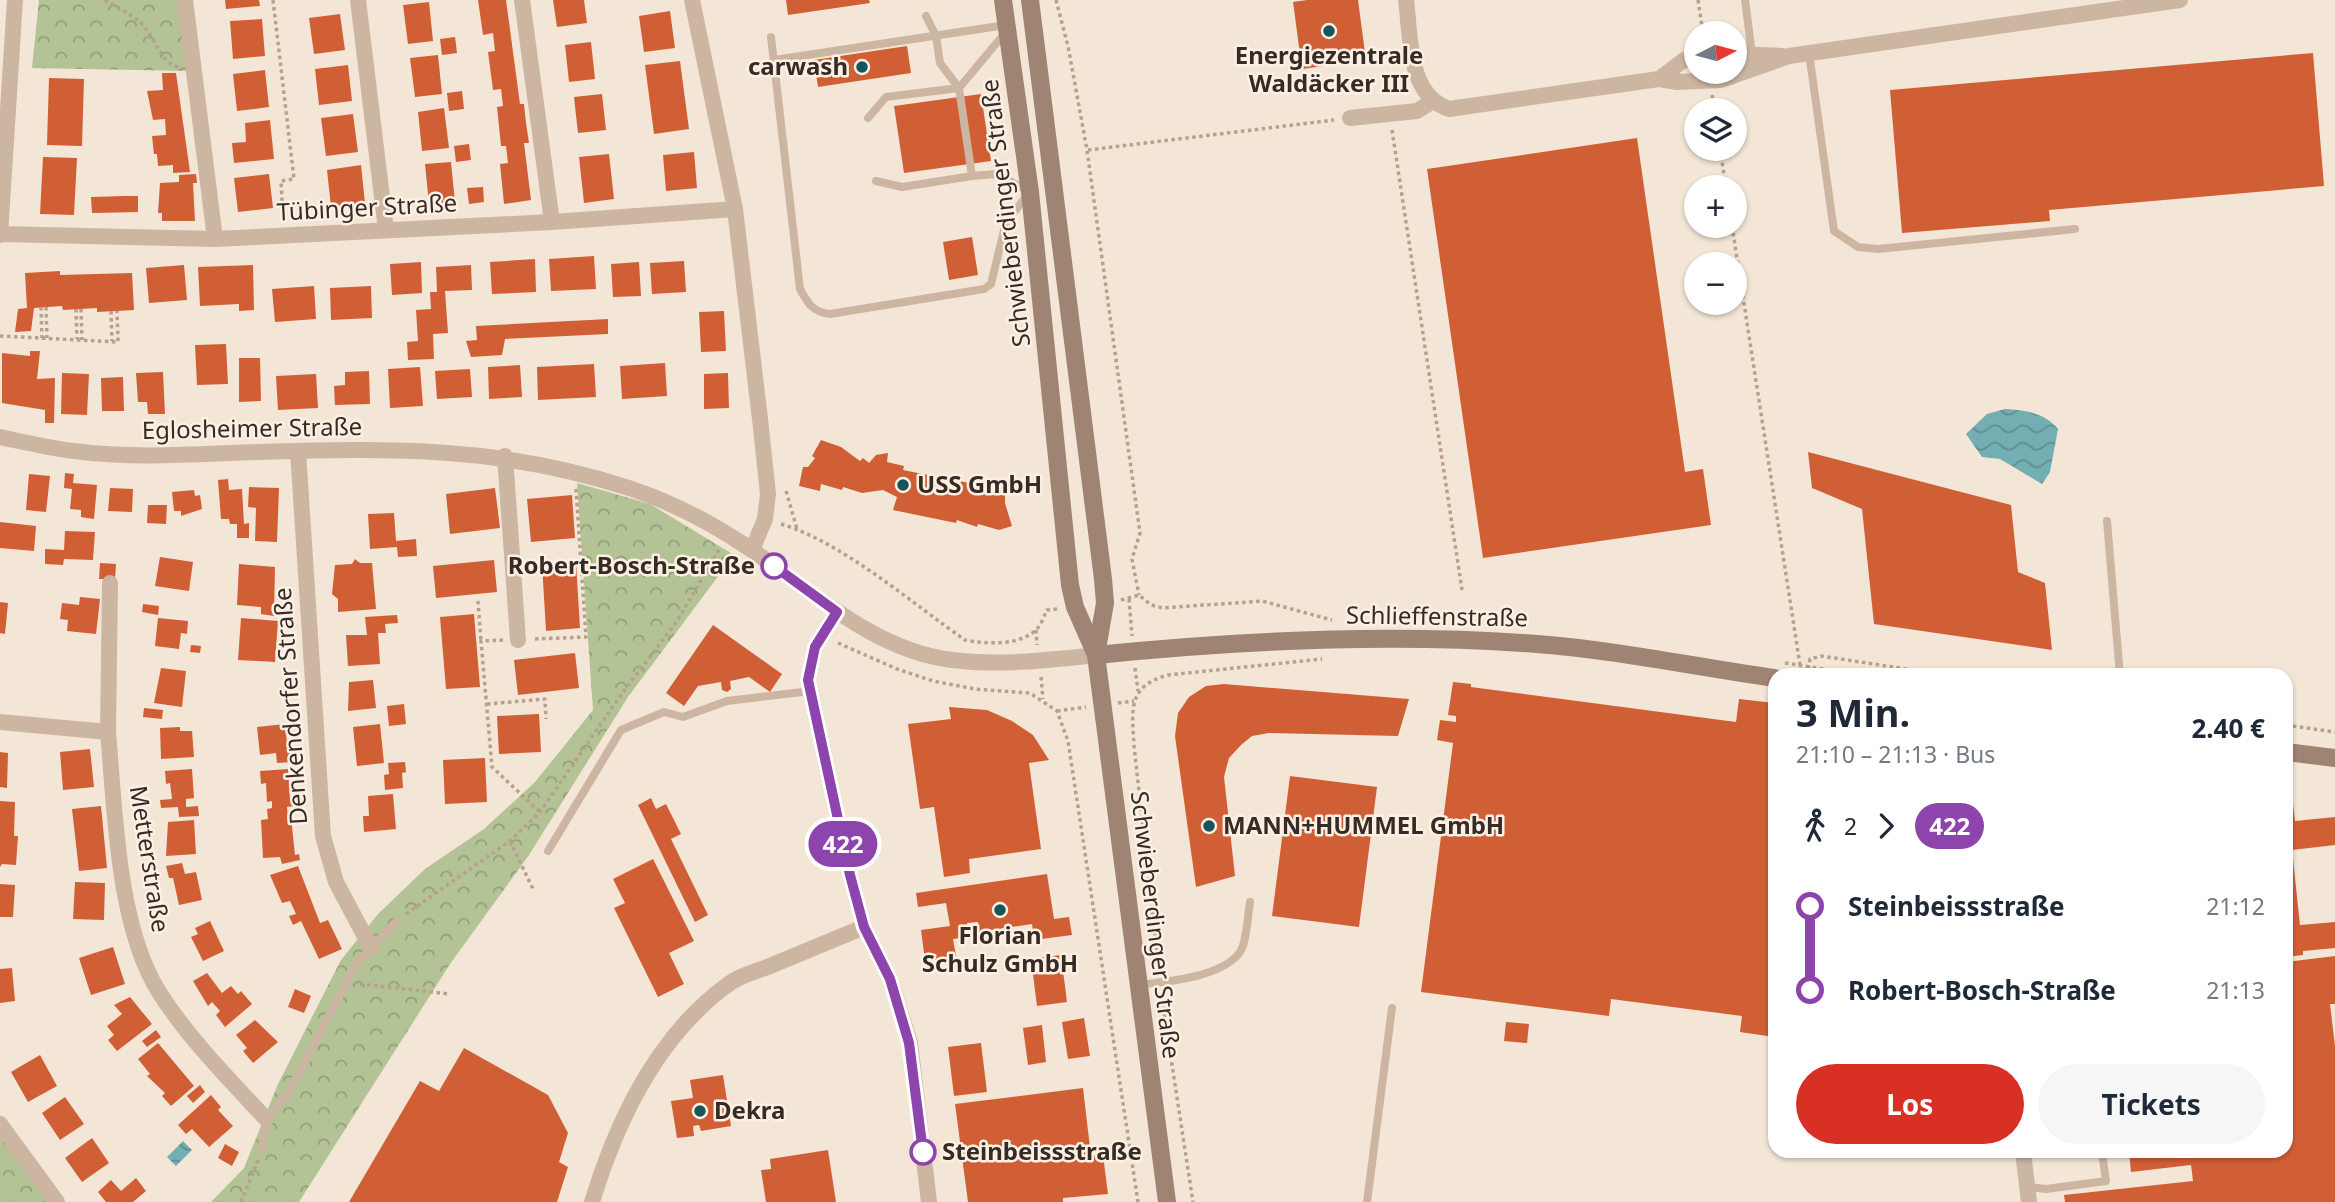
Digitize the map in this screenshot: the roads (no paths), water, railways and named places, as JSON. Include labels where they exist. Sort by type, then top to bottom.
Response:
[{"type":"main road","name":"Schwieberdinger Straße","points":[[1003,0],[1030,191],[1075,607],[1096,654],[1167,1202]]},
{"type":"main road","name":"Schwieberdinger Straße","points":[[1030,0],[1105,603],[1096,654]]},
{"type":"main road","points":[[1054,420],[1083,416]]},
{"type":"main road","name":"Schlieffenstraße","points":[[1096,654],[1282,640],[1455,639],[1541,644],[1768,677]]},
{"type":"main road","points":[[2293,753],[2335,758]]},
{"type":"street","points":[[0,234],[15,0]]},
{"type":"street","points":[[185,0],[215,239]]},
{"type":"street","points":[[358,0],[386,230]]},
{"type":"street","points":[[522,0],[552,222]]},
{"type":"street","points":[[692,0],[735,209],[768,494],[765,519],[752,550]]},
{"type":"street","points":[[1406,0],[1416,74],[1425,94],[1449,109],[1659,79],[1678,82],[1721,79],[1789,56]]},
{"type":"street","points":[[1747,54],[1809,54],[2180,0]]},
{"type":"street","points":[[1659,79],[1678,63],[1684,61]]},
{"type":"street","points":[[1350,118],[1417,111],[1433,101]]},
{"type":"street","name":"Tübinger Straße","points":[[0,234],[215,239],[552,222],[735,209]]},
{"type":"street","name":"Eglosheimer Straße","points":[[0,437],[75,451],[128,454],[429,450],[505,456],[630,488],[680,509],[752,550],[837,612],[892,642],[950,660],[1028,662],[1096,654]]},
{"type":"street","name":"Denkendorfer Straße","points":[[298,451],[323,836],[336,881],[371,948]]},
{"type":"street","points":[[505,456],[518,639]]},
{"type":"street","name":"Metterstraße","points":[[110,583],[108,732],[116,822],[132,928],[158,991],[191,1034],[266,1119]]},
{"type":"street","points":[[837,612],[815,647],[808,680],[850,875],[864,927],[890,979],[909,1043],[929,1202]]},
{"type":"street","points":[[0,722],[108,732]]},
{"type":"street","points":[[592,1202],[606,1156],[626,1110],[654,1064],[694,1016],[731,981],[864,927]]},
{"type":"street","points":[[0,1124],[57,1202]]},
{"type":"street","points":[[2024,1158],[2028,1195]]},
{"type":"lane","points":[[1745,0],[1752,54]]},
{"type":"lane","points":[[926,16],[936,36],[940,63],[958,88],[972,176]]},
{"type":"lane","points":[[774,60],[1007,28]]},
{"type":"lane","points":[[868,118],[886,97],[958,88],[1007,28]]},
{"type":"lane","points":[[771,37],[800,289],[808,305],[818,313],[830,314],[984,289],[992,284],[1006,222],[1030,191],[997,174],[902,187],[876,181]]},
{"type":"lane","points":[[1809,54],[1834,231],[1858,247],[1878,250],[2075,229]]},
{"type":"lane","points":[[2107,521],[2119,668]]},
{"type":"lane","points":[[548,850],[621,730],[664,712],[683,717],[727,701],[811,691]]},
{"type":"lane","points":[[1137,985],[1195,977],[1227,963],[1242,948],[1250,902]]},
{"type":"lane","points":[[262,1149],[266,1119],[289,1092],[358,961],[396,922]]},
{"type":"lane","points":[[1367,1202],[1392,1008]]},
{"type":"lane","points":[[2028,1195],[2046,1189],[2106,1181],[2103,1158]]},
{"type":"water","points":[[2005,409],[2034,413],[2047,419],[2058,429],[2050,472],[2042,484],[2000,459],[1982,457],[1966,434],[1987,414]]},
{"type":"water","points":[[183,1141],[192,1150],[176,1166],[167,1157]]},
{"type":"place","name":"Energiezentrale Waldäcker III","points":[[1329,31]]},
{"type":"place","name":"carwash","points":[[862,67]]},
{"type":"place","name":"USS GmbH","points":[[903,485]]},
{"type":"place","name":"Robert-Bosch-Straße","points":[[774,566]]},
{"type":"place","name":"MANN+HUMMEL GmbH","points":[[1209,826]]},
{"type":"place","name":"Florian Schulz GmbH","points":[[1000,910]]},
{"type":"place","name":"Dekra","points":[[700,1111]]},
{"type":"place","name":"Steinbeissstraße","points":[[923,1152]]}]
